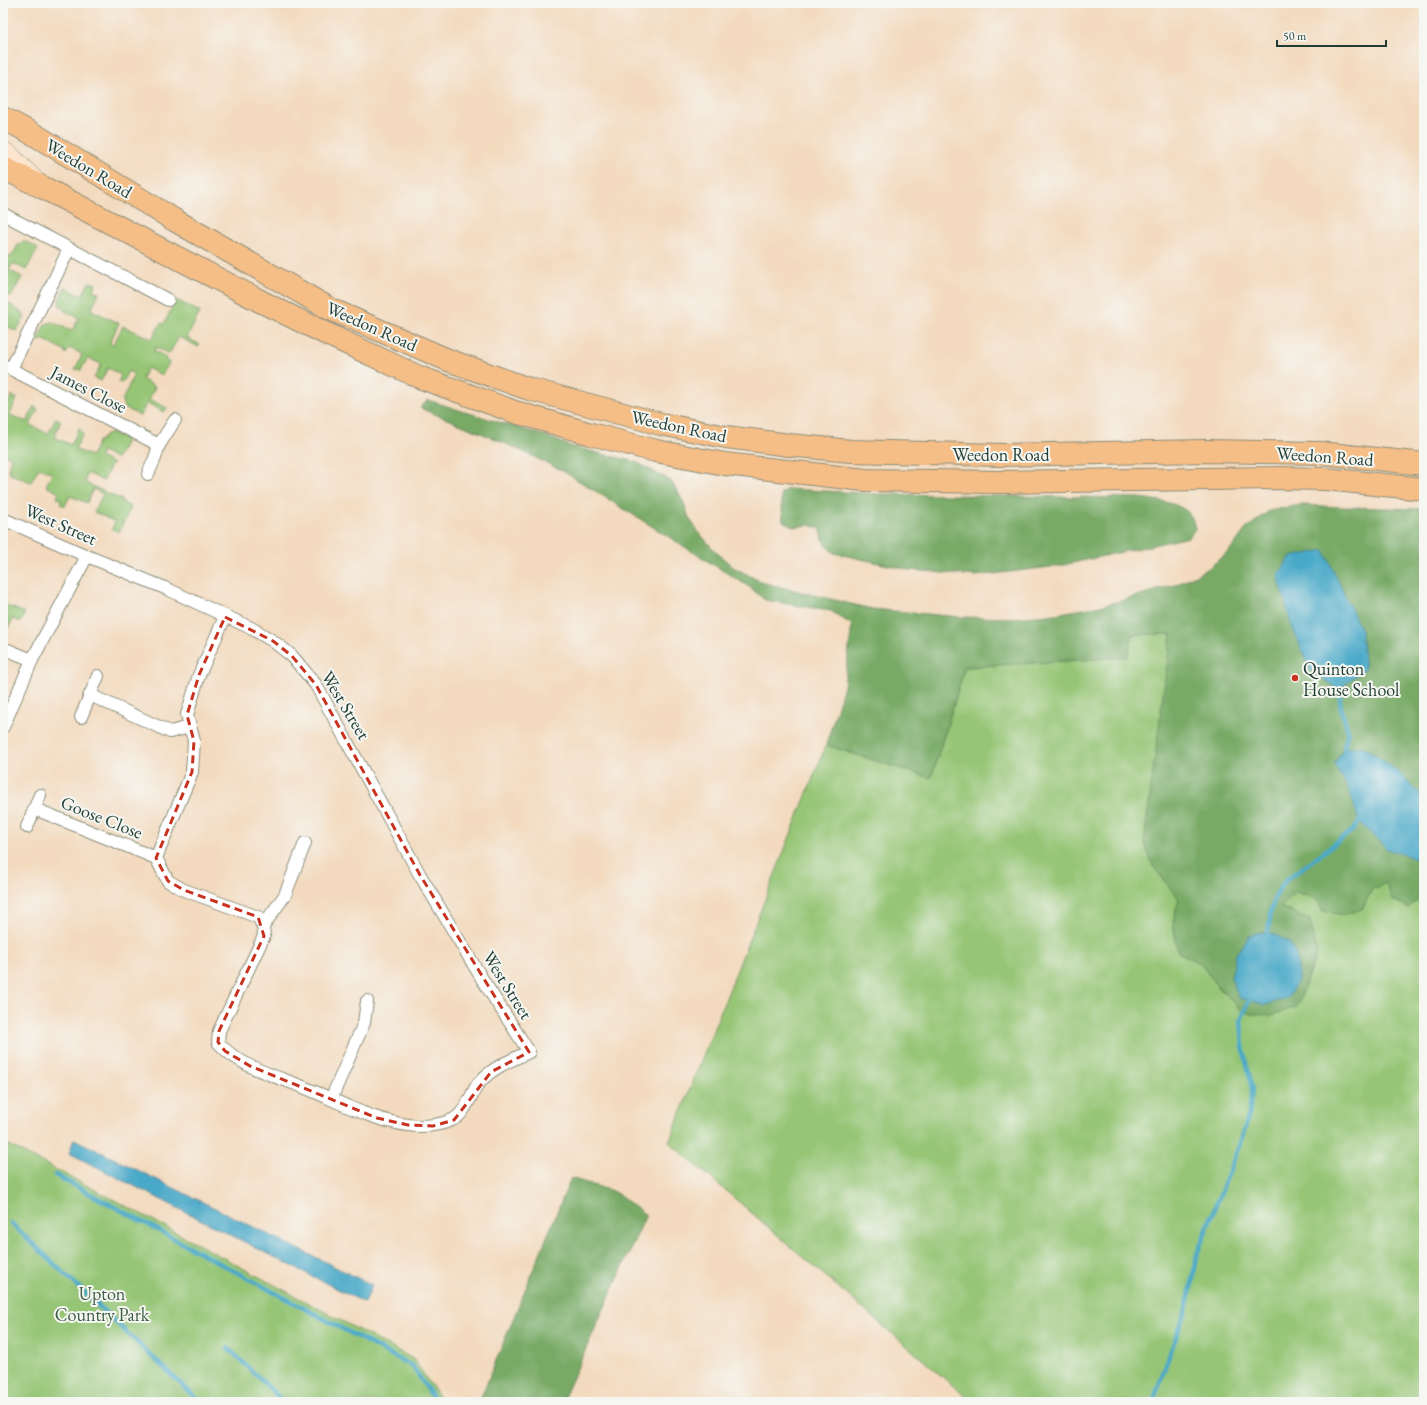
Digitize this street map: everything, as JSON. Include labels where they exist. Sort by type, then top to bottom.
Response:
[{"type":"highway","name":"Weedon Road","points":[[3,118],[35,135],[176,221],[330,309],[448,360],[529,389],[661,424],[726,437],[851,451],[1002,455],[1204,451],[1320,453],[1424,464]]},
{"type":"highway","name":"Weedon Road","points":[[3,168],[302,322],[419,377],[515,412],[591,434],[680,456],[776,470],[865,480],[997,482],[1245,478],[1325,479],[1424,489]]},
{"type":"street","name":"Weedon Road","points":[[3,149],[12,156],[42,187]]},
{"type":"street","points":[[3,214],[168,300]]},
{"type":"street","points":[[7,367],[69,249]]},
{"type":"street","name":"James Close","points":[[7,367],[159,445]]},
{"type":"street","points":[[148,474],[159,445],[175,420]]},
{"type":"street","name":"West Street","points":[[3,519],[165,588],[251,628],[273,641],[292,656],[316,685],[420,875],[484,982],[529,1052],[491,1072],[478,1084],[466,1107],[454,1120],[433,1126],[408,1125],[377,1118],[331,1099]]},
{"type":"street","points":[[3,727],[32,660],[87,556]]},
{"type":"street","points":[[225,617],[199,675],[187,715],[194,740],[192,772],[156,858],[168,880],[184,890],[258,917],[263,926],[264,936],[219,1031],[218,1042],[225,1051],[250,1066],[331,1099],[364,1023],[367,1001]]},
{"type":"street","points":[[3,648],[32,660]]},
{"type":"street","points":[[81,717],[98,676]]},
{"type":"street","points":[[90,695],[170,732],[190,727]]},
{"type":"street","name":"Goose Close","points":[[27,827],[40,795]]},
{"type":"street","name":"Goose Close","points":[[35,808],[156,858]]},
{"type":"street","points":[[263,926],[285,895],[305,843]]},
{"type":"highlighted area","points":[[225,617],[273,641],[292,656],[316,685],[420,875],[529,1052],[491,1072],[454,1120],[433,1126],[408,1125],[377,1118],[250,1066],[225,1051],[218,1042],[219,1031],[264,936],[258,917],[184,890],[168,881],[156,858],[192,772],[194,741],[187,715],[199,675]]},
{"type":"green space","points":[[24,241],[38,249],[26,270],[13,263],[9,270],[22,277],[11,297],[3,293],[3,257],[4,258],[6,255],[11,257],[18,245]]},
{"type":"green space","points":[[89,282],[96,284],[93,290],[99,293],[91,310],[119,323],[110,342],[113,345],[123,326],[152,339],[161,323],[164,324],[176,300],[200,312],[187,338],[199,344],[199,347],[179,337],[169,354],[156,347],[154,351],[164,356],[169,363],[162,375],[147,368],[142,379],[155,387],[149,399],[167,408],[164,412],[147,403],[140,416],[124,407],[122,401],[134,374],[128,371],[122,383],[118,382],[121,375],[108,368],[101,381],[94,378],[101,364],[88,358],[80,371],[78,369],[75,370],[82,354],[69,348],[66,354],[64,350],[42,339],[41,341],[37,340],[45,324],[52,322],[72,331],[79,318],[65,311],[60,306],[59,299],[65,287],[82,296]]},
{"type":"green space","points":[[3,300],[23,313],[25,317],[16,331],[3,324]]},
{"type":"green space","points":[[12,395],[14,398],[17,398],[10,415],[27,422],[34,406],[38,409],[30,425],[48,434],[56,418],[61,421],[54,437],[71,445],[79,428],[83,434],[75,449],[91,456],[99,440],[100,441],[111,433],[127,439],[118,457],[116,458],[102,451],[100,457],[113,464],[111,465],[103,481],[88,473],[85,480],[86,483],[122,500],[124,504],[131,507],[119,532],[112,529],[115,522],[94,512],[103,494],[93,489],[87,503],[70,496],[65,506],[60,504],[62,500],[57,498],[59,493],[46,486],[52,473],[39,468],[31,482],[10,474],[11,471],[8,470],[11,457],[3,454],[3,413]]},
{"type":"green space","name":"Quinton House School","points":[[428,400],[546,436],[570,446],[636,462],[671,481],[683,501],[689,518],[700,534],[715,551],[733,567],[764,583],[872,609],[961,617],[1012,618],[1049,615],[1106,605],[1178,584],[1209,568],[1230,550],[1246,529],[1269,511],[1301,505],[1424,509],[1424,759],[1418,765],[1424,771],[1424,895],[1408,908],[1392,899],[1386,883],[1372,889],[1362,909],[1343,915],[1323,911],[1315,898],[1296,892],[1281,907],[1310,920],[1317,952],[1297,1007],[1269,1016],[1244,1012],[1220,989],[1200,963],[1178,952],[1173,923],[1179,899],[1153,866],[1144,842],[1171,634],[1132,634],[1128,657],[965,667],[931,778],[826,745],[844,686],[852,625],[831,611],[765,600],[748,586],[563,471],[505,443],[420,408]]},
{"type":"green space","points":[[787,489],[881,494],[1139,498],[1167,502],[1187,511],[1193,520],[1195,529],[1189,537],[1059,566],[976,576],[910,570],[834,553],[825,545],[820,528],[809,525],[793,527],[783,521],[781,493]]},
{"type":"green space","points":[[3,604],[25,613],[21,622],[13,619],[6,632],[3,631]]},
{"type":"green space","points":[[1132,634],[1171,634],[1161,721],[1153,866],[1179,899],[1173,923],[1178,952],[1200,963],[1220,989],[1244,1012],[1297,1007],[1317,952],[1281,907],[1296,892],[1315,898],[1323,911],[1362,909],[1372,889],[1386,883],[1408,907],[1424,895],[1424,1402],[972,1402],[669,1142],[826,745],[931,778],[965,667],[1128,657]]},
{"type":"green space","name":"Upton Country Park","points":[[3,1142],[413,1359],[443,1402],[3,1402]]},
{"type":"green space","points":[[571,1178],[615,1192],[646,1215],[562,1402],[479,1402]]},
{"type":"water","points":[[1324,550],[1361,630],[1365,669],[1339,689],[1311,672],[1291,624],[1278,575],[1290,557]]},
{"type":"water","points":[[1362,746],[1395,770],[1424,799],[1424,862],[1387,849],[1359,822],[1350,792],[1334,764],[1344,748]]},
{"type":"water","points":[[1261,932],[1274,934],[1289,942],[1296,955],[1298,968],[1298,981],[1287,998],[1266,1005],[1239,998],[1231,977],[1236,954],[1250,935]]},
{"type":"water","points":[[74,1139],[372,1285],[365,1303],[69,1153]]},
{"type":"waterway","points":[[1339,689],[1341,708],[1348,731],[1344,748]]},
{"type":"waterway","points":[[1268,933],[1275,898],[1287,879],[1352,831],[1359,822]]},
{"type":"waterway","points":[[1153,1402],[1185,1313],[1194,1275],[1197,1254],[1239,1146],[1249,1115],[1252,1089],[1243,1046],[1241,1020],[1249,1001]]},
{"type":"waterway","points":[[55,1175],[412,1366],[436,1402]]},
{"type":"waterway","points":[[11,1223],[200,1402]]},
{"type":"waterway","points":[[228,1348],[284,1402]]},
{"type":"place","name":"Quinton House School","points":[[1295,678]]}]
